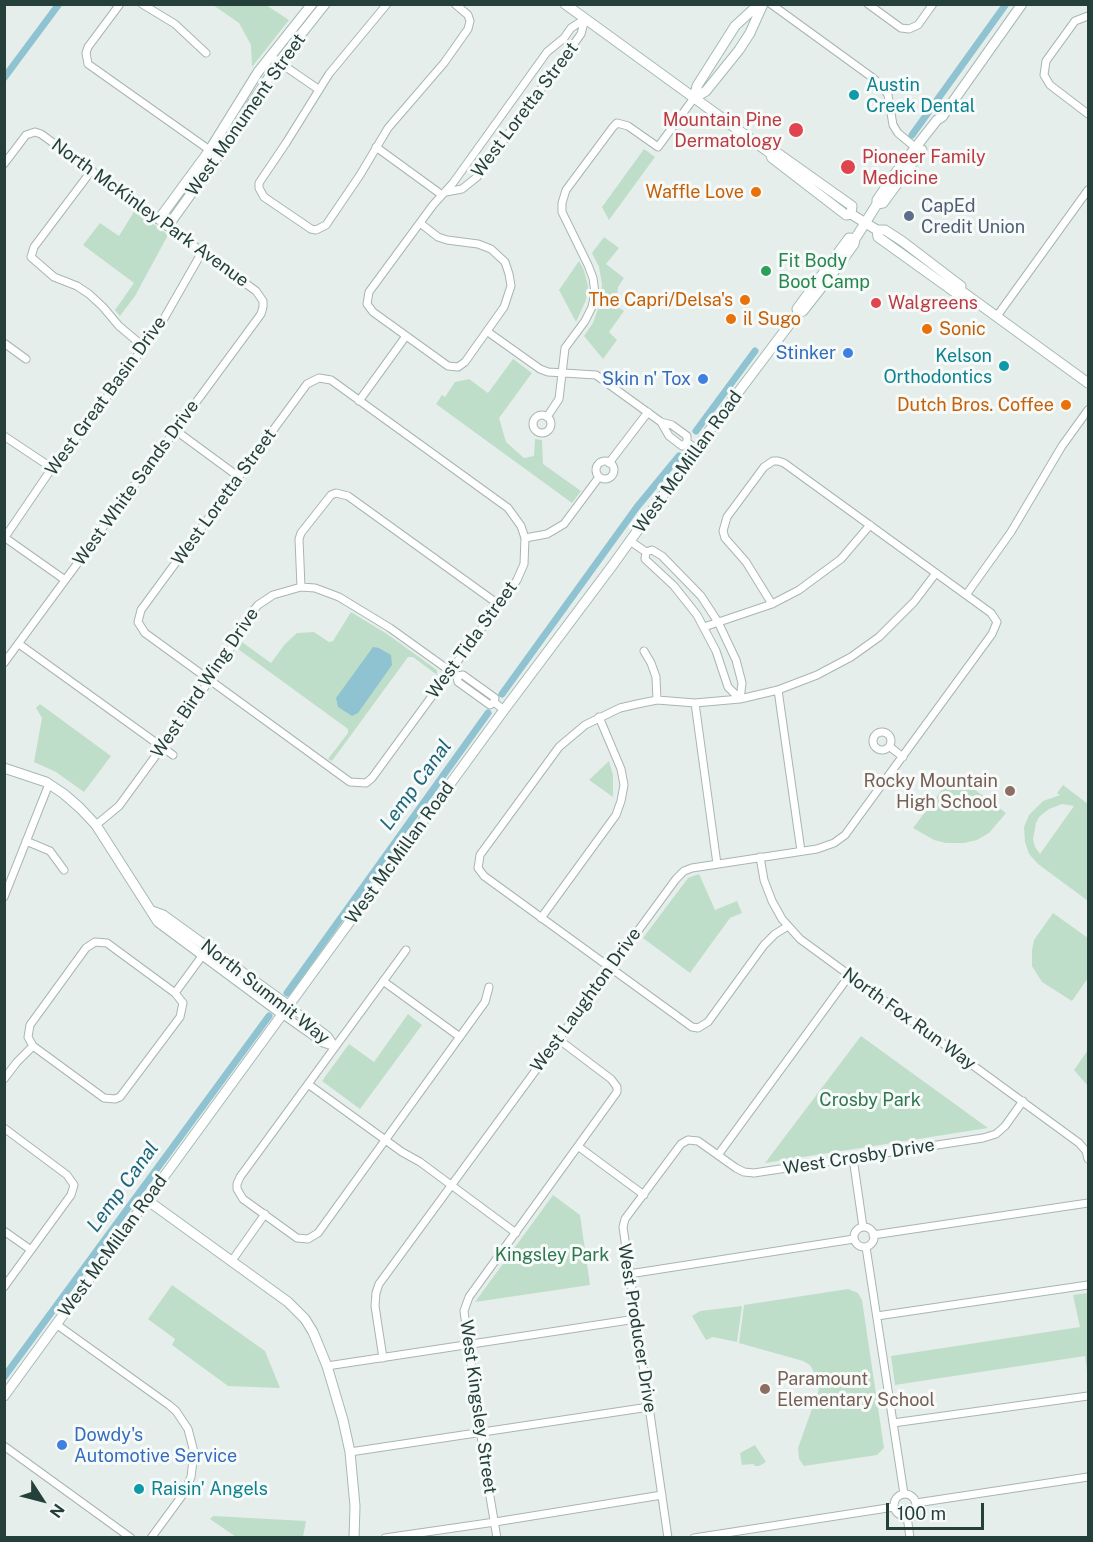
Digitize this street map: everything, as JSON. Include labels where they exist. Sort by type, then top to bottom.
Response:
[{"type":"main road","name":"West Monument Street","points":[[159,219],[209,150],[270,56],[312,4]]},
{"type":"main road","name":"West Monument Street","points":[[168,226],[218,156],[279,62],[325,4]]},
{"type":"main road","points":[[565,4],[770,153],[776,152],[852,206],[851,214],[877,230],[878,237],[956,293],[960,290],[1089,383]]},
{"type":"main road","points":[[694,98],[706,91],[739,50],[750,33],[761,4]]},
{"type":"main road","points":[[694,98],[697,86],[735,26],[761,4]]},
{"type":"main road","name":"West McMillan Road","points":[[4,1396],[696,449],[798,313],[804,311],[836,270],[854,244],[877,204],[877,200],[936,120],[942,117],[1022,4]]},
{"type":"main road","name":"West McMillan Road","points":[[877,204],[884,203],[942,123],[942,117]]},
{"type":"main road","name":"North Summit Way","points":[[4,768],[49,784],[80,808],[96,825],[158,922],[206,952],[286,1010]]},
{"type":"main road","points":[[147,1200],[288,1302],[305,1319],[313,1332],[344,1419],[350,1452],[355,1506],[354,1538]]},
{"type":"street","points":[[120,4],[88,47],[86,58],[91,66],[218,156]]},
{"type":"street","points":[[142,4],[175,24],[206,53]]},
{"type":"street","points":[[387,4],[318,89],[286,143],[261,178],[259,188],[264,197],[311,230],[326,225],[401,112],[444,63],[468,29],[470,21],[466,12],[455,4]]},
{"type":"street","points":[[771,4],[883,87],[888,95],[893,125],[898,133],[916,148]]},
{"type":"street","points":[[868,4],[901,28],[909,29],[918,25],[933,4]]},
{"type":"street","points":[[1087,16],[1075,21],[1046,61],[1044,75],[1050,85],[1089,114]]},
{"type":"street","name":"West Loretta Street","points":[[406,336],[373,312],[368,304],[369,292],[548,52],[564,38],[571,28],[585,19]]},
{"type":"street","name":"West Loretta Street","points":[[444,194],[462,189],[477,177],[581,34],[585,19]]},
{"type":"street","points":[[270,56],[318,89]]},
{"type":"street","points":[[547,417],[559,399],[565,348],[585,321],[592,307],[595,293],[593,278],[564,220],[562,203],[566,190],[609,130],[618,123],[628,126],[658,147],[694,98]]},
{"type":"street","name":"North McKinley Park Avenue","points":[[4,164],[22,139],[31,133],[41,134],[256,291],[263,301]]},
{"type":"street","points":[[376,147],[444,194]]},
{"type":"street","points":[[92,170],[34,247],[31,257],[54,277],[77,286],[89,294],[119,326],[144,347]]},
{"type":"street","points":[[997,316],[1089,190]]},
{"type":"street","points":[[420,223],[438,237],[478,244],[495,252],[505,262],[511,286],[504,307],[488,332],[465,362],[458,367],[448,366],[406,336],[359,401],[508,508],[521,525],[525,538],[548,534],[564,524],[599,477]]},
{"type":"street","name":"West Great Basin Drive","points":[[5,537],[52,468],[162,322],[202,252]]},
{"type":"street","name":"West White Sands Drive","points":[[4,663],[261,314],[263,301]]},
{"type":"street","points":[[488,332],[540,369],[548,372],[596,375],[661,422],[672,425],[687,436],[687,442],[696,449]]},
{"type":"street","points":[[4,343],[26,359]]},
{"type":"street","name":"West Loretta Street","points":[[210,681],[145,633],[138,622],[141,610],[307,384],[319,378],[331,380],[359,401]]},
{"type":"street","points":[[772,604],[746,562],[725,538],[723,531],[728,517],[764,467],[773,461],[784,463],[966,595],[1011,532],[1062,446],[1089,410]]},
{"type":"street","points":[[609,463],[648,412]]},
{"type":"street","points":[[176,429],[239,477]]},
{"type":"street","points":[[4,436],[52,468]]},
{"type":"street","points":[[609,463],[613,467],[612,476],[604,479],[599,477],[596,469],[599,464],[609,463]]},
{"type":"street","points":[[498,604],[348,496],[336,493],[326,498],[299,539],[301,587],[315,588],[339,597],[390,628],[457,676],[463,675],[495,698],[494,702],[504,710]]},
{"type":"street","points":[[705,627],[772,604],[799,590],[826,572],[857,543],[870,525]]},
{"type":"street","points":[[5,537],[65,580]]},
{"type":"street","name":"West Tida Street","points":[[210,681],[350,782],[366,783],[372,778],[517,580],[524,564],[525,538]]},
{"type":"street","points":[[630,541],[646,552]]},
{"type":"street","points":[[646,552],[652,550],[662,556],[689,582],[718,622],[742,682],[740,699]]},
{"type":"street","points":[[646,552],[645,559],[674,586],[705,627],[728,687],[740,699]]},
{"type":"street","points":[[788,926],[764,945],[708,1022],[698,1028],[687,1024],[484,876],[478,868],[480,855],[559,747],[599,717],[620,708],[657,700],[695,704],[740,699],[778,690],[817,675],[851,657],[879,637],[914,602],[936,573]]},
{"type":"street","name":"West Bird Wing Drive","points":[[96,825],[119,806],[210,681],[245,621],[258,605],[280,591],[301,587]]},
{"type":"street","name":"West Laughton Drive","points":[[383,1358],[375,1305],[379,1284],[676,879],[684,871],[692,868],[817,849],[845,836],[992,634],[997,622],[991,613],[966,595]]},
{"type":"street","points":[[19,644],[173,755]]},
{"type":"street","points":[[644,651],[657,677],[657,700]]},
{"type":"street","points":[[778,690],[801,851]]},
{"type":"street","points":[[695,704],[717,864]]},
{"type":"street","points":[[541,918],[616,815],[621,801],[624,785],[621,769],[599,717]]},
{"type":"street","points":[[890,747],[903,757]]},
{"type":"street","points":[[4,897],[49,784]]},
{"type":"street","points":[[26,841],[50,851],[64,870]]},
{"type":"street","name":"North Fox Run Way","points":[[760,857],[764,880],[772,901],[788,926],[816,952],[1079,1143],[1089,1159]]},
{"type":"street","points":[[95,942],[107,943],[176,993],[183,1003],[180,1017],[125,1093],[115,1099],[104,1098],[33,1046],[28,1037],[30,1025],[86,948],[95,942]]},
{"type":"street","points":[[406,950],[240,1177],[237,1189],[243,1199],[297,1238],[308,1239],[318,1233],[485,1002],[489,987]]},
{"type":"street","points":[[176,993],[206,952]]},
{"type":"street","points":[[718,1155],[849,976]]},
{"type":"street","points":[[383,981],[460,1037]]},
{"type":"street","name":"North Summit Way","points":[[286,1010],[323,1043],[335,1047]]},
{"type":"street","name":"West Kingsley Street","points":[[497,1538],[464,1311],[469,1297],[615,1097],[617,1087],[611,1079],[558,1039]]},
{"type":"street","points":[[4,1079],[33,1046]]},
{"type":"street","points":[[308,1084],[516,1233]]},
{"type":"street","name":"West Crosby Drive","points":[[688,1140],[698,1141],[744,1172],[754,1173],[984,1138],[996,1134],[1005,1126],[1023,1101]]},
{"type":"street","points":[[4,1128],[67,1174],[74,1185],[71,1196],[4,1287]]},
{"type":"street","name":"West Producer Drive","points":[[668,1538],[623,1227],[625,1220],[681,1144],[688,1140]]},
{"type":"street","points":[[579,1147],[644,1195]]},
{"type":"street","points":[[853,1158],[863,1227]]},
{"type":"street","points":[[873,1235],[1089,1203]]},
{"type":"street","points":[[231,1262],[265,1214]]},
{"type":"street","points":[[863,1227],[869,1229],[873,1235],[872,1242],[866,1247]]},
{"type":"street","points":[[863,1227],[856,1232],[854,1239],[858,1245],[866,1247]]},
{"type":"street","points":[[4,1231],[31,1250]]},
{"type":"street","points":[[629,1274],[854,1239]]},
{"type":"street","points":[[866,1247],[904,1494]]},
{"type":"street","points":[[877,1316],[1089,1286]]},
{"type":"street","points":[[327,1366],[636,1319]]},
{"type":"street","points":[[56,1324],[176,1411],[188,1429],[194,1452],[191,1477],[184,1493],[152,1538]]},
{"type":"street","points":[[893,1423],[1089,1396]]},
{"type":"street","points":[[350,1452],[649,1407]]},
{"type":"street","points":[[4,1446],[131,1538]]},
{"type":"street","points":[[915,1503],[1089,1478]]},
{"type":"street","points":[[904,1494],[911,1496],[915,1503],[914,1511],[907,1516],[899,1514],[894,1507],[896,1499],[904,1494]]},
{"type":"street","points":[[385,1538],[410,1536],[662,1495]]},
{"type":"street","points":[[694,1538],[894,1507]]},
{"type":"street","points":[[907,1516],[910,1538]]},
{"type":"green space","points":[[213,5],[266,5],[289,20],[252,67],[251,45],[239,23]]},
{"type":"green space","points":[[644,149],[655,157],[609,220],[602,207]]},
{"type":"green space","points":[[135,210],[168,235],[135,296],[120,316],[115,310],[134,283],[83,245],[100,223],[119,236]]},
{"type":"green space","points":[[604,237],[619,248],[606,264],[624,278],[618,287],[617,295],[621,303],[618,307],[624,311],[609,332],[617,340],[603,359],[584,336],[593,323],[601,300],[602,284],[599,267],[592,253]]},
{"type":"green space","points":[[579,261],[588,286],[586,300],[576,322],[559,290]]},
{"type":"green space","points":[[513,359],[532,373],[499,418],[506,442],[524,458],[534,456],[535,439],[542,440],[543,464],[581,491],[572,503],[436,404],[442,395],[445,397],[455,382],[469,379],[488,393]]},
{"type":"green space","points":[[351,612],[387,634],[437,670],[437,675],[413,657],[408,657],[332,761],[328,759],[348,733],[348,729],[238,649],[242,642],[271,663],[285,644],[297,633],[314,632],[329,642],[333,641]]},
{"type":"green space","points":[[40,704],[111,756],[84,792],[56,772],[34,762],[42,718],[36,708]]},
{"type":"green space","points":[[609,761],[613,775],[613,797],[589,780]]},
{"type":"green space","points":[[954,774],[1006,813],[989,833],[977,840],[946,843],[934,840],[913,828]]},
{"type":"green space","points":[[1063,785],[1088,804],[1088,901],[1038,864],[1029,854],[1025,842],[1024,827],[1029,815],[1043,801],[1060,795],[1057,793]],"holes":[[[1062,804],[1074,806],[1040,854],[1033,839],[1039,817],[1049,809]]]},
{"type":"green space","points":[[699,874],[715,910],[737,901],[742,913],[730,918],[690,973],[643,938],[688,878]]},
{"type":"green space","points":[[1053,913],[1088,938],[1088,978],[1072,1001],[1042,982],[1032,966],[1034,940]]},
{"type":"green space","points":[[408,1014],[422,1025],[360,1109],[322,1081],[349,1044],[374,1062]]},
{"type":"green space","name":"Crosby Park","points":[[861,1036],[988,1128],[765,1163]]},
{"type":"green space","points":[[1088,1050],[1088,1086],[1074,1070]]},
{"type":"green space","name":"Kingsley Park","points":[[553,1195],[580,1215],[590,1285],[475,1302]]},
{"type":"green space","points":[[172,1285],[265,1351],[280,1388],[228,1386],[172,1345],[175,1339],[148,1319]]},
{"type":"green space","points":[[848,1289],[858,1293],[862,1300],[884,1448],[877,1455],[804,1466],[799,1459],[798,1448],[819,1389],[817,1378],[810,1365],[803,1361],[739,1343],[744,1305]]},
{"type":"green space","points":[[1088,1293],[1088,1379],[1085,1356],[895,1385],[891,1356],[1080,1327],[1073,1295]]},
{"type":"green space","points":[[742,1306],[737,1342],[713,1337],[706,1340],[692,1316],[700,1311]]},
{"type":"green space","points":[[755,1445],[766,1462],[759,1466],[742,1465],[740,1453]]},
{"type":"green space","points":[[213,1516],[306,1521],[303,1537],[236,1537],[210,1519]]},
{"type":"water","points":[[373,647],[391,655],[392,665],[358,713],[352,716],[338,707],[336,698]]},
{"type":"waterway","points":[[4,78],[59,4]]},
{"type":"waterway","name":"Lemp Canal","points":[[912,135],[1006,4]]},
{"type":"waterway","name":"Lemp Canal","points":[[696,431],[755,351]]},
{"type":"waterway","name":"Lemp Canal","points":[[502,694],[637,507],[679,456]]},
{"type":"waterway","name":"Lemp Canal","points":[[287,993],[488,713]]},
{"type":"waterway","name":"Lemp Canal","points":[[4,1377],[269,1016]]},
{"type":"place","name":"Austin Creek Dental","points":[[854,95]]},
{"type":"place","name":"Mountain Pine Dermatology","points":[[796,130]]},
{"type":"place","name":"Pioneer Family Medicine","points":[[848,167]]},
{"type":"place","name":"Waffle Love","points":[[756,192]]},
{"type":"place","name":"CapEd Credit Union","points":[[909,216]]},
{"type":"place","name":"Fit Body Boot Camp","points":[[766,271]]},
{"type":"place","name":"The Capri/Delsa's","points":[[745,300]]},
{"type":"place","name":"Walgreens","points":[[876,303]]},
{"type":"place","name":"il Sugo","points":[[731,319]]},
{"type":"place","name":"Sonic","points":[[927,329]]},
{"type":"place","name":"Stinker","points":[[848,353]]},
{"type":"place","name":"Kelson Orthodontics","points":[[1004,366]]},
{"type":"place","name":"Skin n' Tox","points":[[703,379]]},
{"type":"place","name":"Dutch Bros. Coffee","points":[[1066,405]]},
{"type":"place","name":"Rocky Mountain High School","points":[[1010,791]]},
{"type":"place","name":"Paramount Elementary School","points":[[765,1389]]},
{"type":"place","name":"Dowdy's Automotive Service","points":[[62,1445]]},
{"type":"place","name":"Raisin' Angels","points":[[139,1489]]}]
